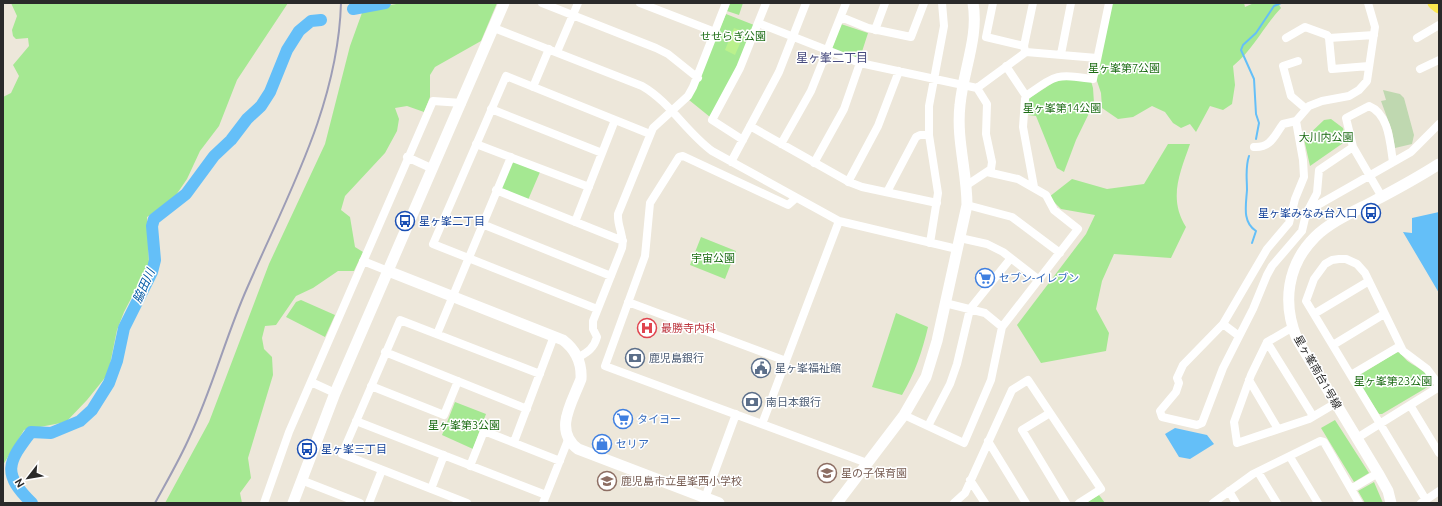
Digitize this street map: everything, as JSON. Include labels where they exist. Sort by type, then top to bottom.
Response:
[{"type":"main road","points":[[1434,3],[1439,6]]},
{"type":"street","points":[[293,503],[335,393],[462,103],[504,3]]},
{"type":"street","points":[[542,3],[668,54],[698,78]]},
{"type":"street","points":[[533,87],[573,15],[578,3]]},
{"type":"street","points":[[640,3],[714,32]]},
{"type":"street","points":[[579,357],[594,346],[597,337],[592,325],[623,241],[617,220],[618,214],[650,134],[657,124],[688,96],[698,78],[726,3]]},
{"type":"street","points":[[743,140],[712,120],[740,68],[766,3]]},
{"type":"street","points":[[731,162],[779,72],[806,3]]},
{"type":"street","points":[[781,144],[811,90],[846,3]]},
{"type":"street","points":[[874,30],[885,3]]},
{"type":"street","points":[[841,17],[874,30],[911,37],[924,3]]},
{"type":"street","points":[[930,243],[938,192],[928,136],[929,106],[944,26],[942,3]]},
{"type":"street","points":[[837,503],[904,415],[919,391],[932,362],[967,205],[967,186],[960,145],[959,126],[963,84],[974,33],[975,14],[973,3]]},
{"type":"street","points":[[993,3],[986,37],[1025,49],[1097,58]]},
{"type":"street","points":[[977,88],[1006,66],[1025,49],[1033,3]]},
{"type":"street","points":[[1061,54],[1071,3]]},
{"type":"street","points":[[1026,96],[1051,78],[1058,76],[1092,79],[1109,3]]},
{"type":"street","points":[[1254,147],[1264,147],[1269,143],[1283,124],[1296,121],[1305,108],[1322,101],[1349,96],[1359,90],[1366,81],[1375,27],[1368,3]]},
{"type":"street","points":[[758,23],[826,51],[860,63],[977,88],[987,104],[986,134],[992,162],[991,169],[967,186]]},
{"type":"street","points":[[1418,38],[1439,25]]},
{"type":"street","points":[[1286,38],[1305,27],[1327,35],[1329,38],[1332,68],[1369,66]]},
{"type":"street","points":[[494,28],[642,86],[659,97],[703,144],[731,162],[839,220],[957,249]]},
{"type":"street","points":[[1329,38],[1374,35]]},
{"type":"street","points":[[1298,60],[1283,66],[1291,96],[1305,108]]},
{"type":"street","points":[[1420,69],[1439,60]]},
{"type":"street","points":[[814,163],[844,109],[860,63]]},
{"type":"street","points":[[1006,66],[1026,96],[1023,127],[1034,187]]},
{"type":"street","points":[[848,182],[878,126],[899,71]]},
{"type":"street","points":[[597,309],[433,244],[506,76],[650,134]]},
{"type":"street","points":[[264,503],[289,432],[407,157],[433,101],[462,103]]},
{"type":"street","points":[[1382,197],[1353,147],[1346,118],[1369,106],[1377,109],[1388,129],[1393,162]]},
{"type":"street","points":[[491,109],[602,153]]},
{"type":"street","points":[[575,222],[615,120]]},
{"type":"street","points":[[1296,121],[1303,160],[1304,177],[1295,199],[1289,223],[1267,249],[1223,324],[1183,365],[1177,378],[1179,383],[1176,392],[1160,411],[1162,417],[1197,425],[1202,422],[1223,368],[1253,309],[1272,266],[1302,231],[1308,210],[1317,193],[1319,170],[1353,147]]},
{"type":"street","points":[[1308,210],[1411,152],[1439,124]]},
{"type":"street","points":[[750,126],[848,182],[862,187],[937,203]]},
{"type":"street","points":[[887,192],[916,137],[920,135],[928,136]]},
{"type":"street","points":[[476,144],[589,187]]},
{"type":"street","points":[[796,198],[788,205],[683,156],[679,157],[650,203],[645,256],[605,366],[867,463]]},
{"type":"street","points":[[407,157],[433,168]]},
{"type":"street","points":[[437,334],[511,157]]},
{"type":"street","name":"星ヶ峯南台1号線","points":[[1392,503],[1388,491],[1378,473],[1292,327],[1288,300],[1289,287],[1295,264],[1301,254],[1324,230],[1439,164]]},
{"type":"street","points":[[904,415],[964,443],[991,380],[1002,327],[1078,229],[1054,210],[1046,195],[1034,187],[1018,179],[987,172]]},
{"type":"street","points":[[496,190],[623,241]]},
{"type":"street","points":[[967,205],[1012,217],[1060,253]]},
{"type":"street","points":[[762,424],[839,220]]},
{"type":"street","points":[[482,224],[611,276]]},
{"type":"street","points":[[960,238],[987,244],[1011,258],[1039,280]]},
{"type":"street","points":[[928,426],[950,384],[957,364],[970,309],[1011,258]]},
{"type":"street","points":[[1357,438],[1380,423],[1410,405],[1439,386],[1432,373],[1406,355],[1400,346],[1362,269],[1352,261],[1339,259],[1332,260],[1325,264],[1319,271],[1312,283],[1306,301],[1380,423],[1424,501],[1439,491]]},
{"type":"street","points":[[363,261],[554,336],[569,344],[579,357],[581,379],[566,420],[568,440],[578,449],[719,503]]},
{"type":"street","points":[[1314,314],[1369,281]]},
{"type":"street","points":[[628,302],[786,361]]},
{"type":"street","points":[[946,303],[985,313],[1002,327]]},
{"type":"street","points":[[1333,345],[1384,314]]},
{"type":"street","points":[[466,503],[342,454],[400,320],[540,374]]},
{"type":"street","points":[[1223,324],[1239,336]]},
{"type":"street","points":[[1292,327],[1267,342],[1249,380],[1234,422],[1237,443],[1313,416],[1336,403]]},
{"type":"street","points":[[514,442],[554,336]]},
{"type":"street","points":[[1267,342],[1313,416]]},
{"type":"street","points":[[1351,375],[1400,346]]},
{"type":"street","points":[[385,352],[526,409]]},
{"type":"street","points":[[954,503],[965,493],[1012,390],[1028,380],[1101,489],[1078,503]]},
{"type":"street","points":[[1249,380],[1278,429]]},
{"type":"street","points":[[371,386],[444,415],[458,381]]},
{"type":"street","points":[[311,382],[335,393]]},
{"type":"street","points":[[1410,405],[1439,453]]},
{"type":"street","points":[[1050,413],[1022,430],[1066,503]]},
{"type":"street","points":[[705,498],[736,414]]},
{"type":"street","points":[[356,421],[444,455],[544,499],[568,440]]},
{"type":"street","points":[[470,466],[484,431],[560,460]]},
{"type":"street","points":[[988,441],[1026,503]]},
{"type":"street","points":[[1213,503],[1258,472],[1320,441],[1324,442],[1359,503]]},
{"type":"street","points":[[431,489],[444,455]]},
{"type":"street","points":[[1290,457],[1318,503]]},
{"type":"street","points":[[369,503],[382,470]]},
{"type":"street","points":[[1258,472],[1277,503]]},
{"type":"street","points":[[1351,489],[1378,473]]},
{"type":"street","points":[[301,480],[360,503]]},
{"type":"street","points":[[970,480],[984,503]]},
{"type":"street","points":[[1229,492],[1236,503]]},
{"type":"green space","points":[[11,3],[288,3],[237,80],[219,126],[200,151],[187,179],[174,198],[147,217],[149,264],[124,312],[117,330],[108,374],[87,400],[66,422],[24,430],[3,465],[3,97],[11,93],[19,76],[13,65],[29,46],[28,38],[16,39],[13,36],[12,30],[17,16]]},
{"type":"green space","points":[[402,3],[497,3],[481,41],[435,67],[430,75],[430,97],[424,112],[407,106],[395,108],[399,119],[397,131],[385,153],[345,196],[341,210],[350,217],[355,247],[363,252],[354,271],[338,271],[313,288],[296,296],[276,325],[265,326],[262,338],[264,349],[272,357],[273,375],[248,458],[251,478],[240,493],[242,503],[165,503],[209,422],[269,264],[325,144],[350,46],[363,10]]},
{"type":"green space","points":[[730,3],[743,3],[739,15],[727,11]]},
{"type":"green space","name":"星ヶ峯第7公園","points":[[1112,3],[1244,3],[1245,7],[1254,3],[1278,3],[1281,8],[1253,45],[1233,66],[1235,85],[1232,104],[1223,110],[1210,106],[1196,132],[1190,124],[1181,128],[1173,123],[1165,112],[1152,106],[1133,117],[1118,119],[1102,108],[1101,93],[1096,78]]},
{"type":"green space","name":"せせらぎ公園","points":[[726,14],[754,25],[739,64],[710,117],[689,100]]},
{"type":"green space","points":[[841,24],[868,33],[859,61],[831,51]]},
{"type":"green space","points":[[734,28],[745,32],[735,55],[725,50]]},
{"type":"green space","name":"星ヶ峯第14公園","points":[[1059,79],[1091,81],[1094,103],[1076,140],[1064,172],[1057,168],[1036,116],[1028,115],[1028,99]]},
{"type":"green space","points":[[1383,90],[1400,94],[1404,98],[1414,135],[1412,144],[1395,148],[1392,131],[1381,101],[1386,100]]},
{"type":"green space","name":"大川内公園","points":[[1331,119],[1343,128],[1346,141],[1310,166],[1304,139],[1324,120]]},
{"type":"green space","points":[[1168,144],[1190,144],[1180,175],[1177,196],[1178,206],[1186,227],[1171,258],[1114,254],[1102,281],[1096,309],[1109,333],[1106,351],[1041,363],[1017,325],[1086,234],[1095,215],[1061,209],[1049,197],[1072,179],[1107,189],[1144,184]]},
{"type":"green space","points":[[514,162],[540,172],[528,200],[501,188],[511,164]]},
{"type":"green space","name":"宇宙公園","points":[[701,237],[736,251],[725,279],[690,265]]},
{"type":"green space","points":[[301,300],[335,315],[325,337],[286,317],[296,302]]},
{"type":"green space","points":[[896,313],[928,327],[918,362],[902,395],[872,387]]},
{"type":"green space","name":"星ヶ峯第23公園","points":[[1397,352],[1407,361],[1427,374],[1432,380],[1431,385],[1382,414],[1379,414],[1357,380],[1358,376]]},
{"type":"green space","name":"星ヶ峯第3公園","points":[[455,402],[486,414],[473,449],[442,435]]},
{"type":"green space","points":[[1335,420],[1369,473],[1354,482],[1321,428]]},
{"type":"green space","points":[[1374,482],[1383,503],[1365,503],[1358,491]]},
{"type":"green space","points":[[1099,495],[1105,503],[1086,503]]},
{"type":"water","points":[[1439,212],[1439,293],[1403,232],[1412,233],[1412,218]]},
{"type":"water","points":[[1175,428],[1207,435],[1214,444],[1190,459],[1179,457],[1165,434]]},
{"type":"waterway","name":"脇田川","points":[[353,9],[385,3]]},
{"type":"waterway","points":[[1256,139],[1259,123],[1256,114],[1254,79],[1241,50],[1243,45],[1256,33],[1274,6],[1281,3]]},
{"type":"waterway","name":"脇田川","points":[[32,503],[22,493],[12,476],[11,468],[13,460],[31,432],[51,433],[80,421],[92,410],[109,383],[117,361],[124,328],[152,272],[155,260],[152,226],[154,219],[186,194],[214,156],[231,140],[247,119],[261,106],[270,92],[287,50],[299,31],[311,21],[321,20]]},
{"type":"waterway","points":[[1249,156],[1247,169],[1246,213],[1249,223],[1256,231],[1252,243]]},
{"type":"railway","points":[[155,503],[182,453],[206,399],[240,305],[308,148],[321,113],[331,77],[338,41],[341,3]]},
{"type":"place","name":"星ヶ峯みなみ台入口","points":[[1371,213]]},
{"type":"place","name":"星ヶ峯二丁目","points":[[405,221]]},
{"type":"place","name":"セブン-イレブン","points":[[985,278]]},
{"type":"place","name":"最勝寺内科","points":[[647,328]]},
{"type":"place","name":"鹿児島銀行","points":[[635,358]]},
{"type":"place","name":"星ヶ峯福祉館","points":[[761,368]]},
{"type":"place","name":"南日本銀行","points":[[752,402]]},
{"type":"place","name":"タイヨー","points":[[623,419]]},
{"type":"place","name":"セリア","points":[[602,444]]},
{"type":"place","name":"星ヶ峯三丁目","points":[[307,449]]},
{"type":"place","name":"星の子保育園","points":[[827,473]]},
{"type":"place","name":"鹿児島市立星峯西小学校","points":[[607,481]]},
{"type":"district","name":"星ヶ峯二丁目","points":[[832,58]]}]
